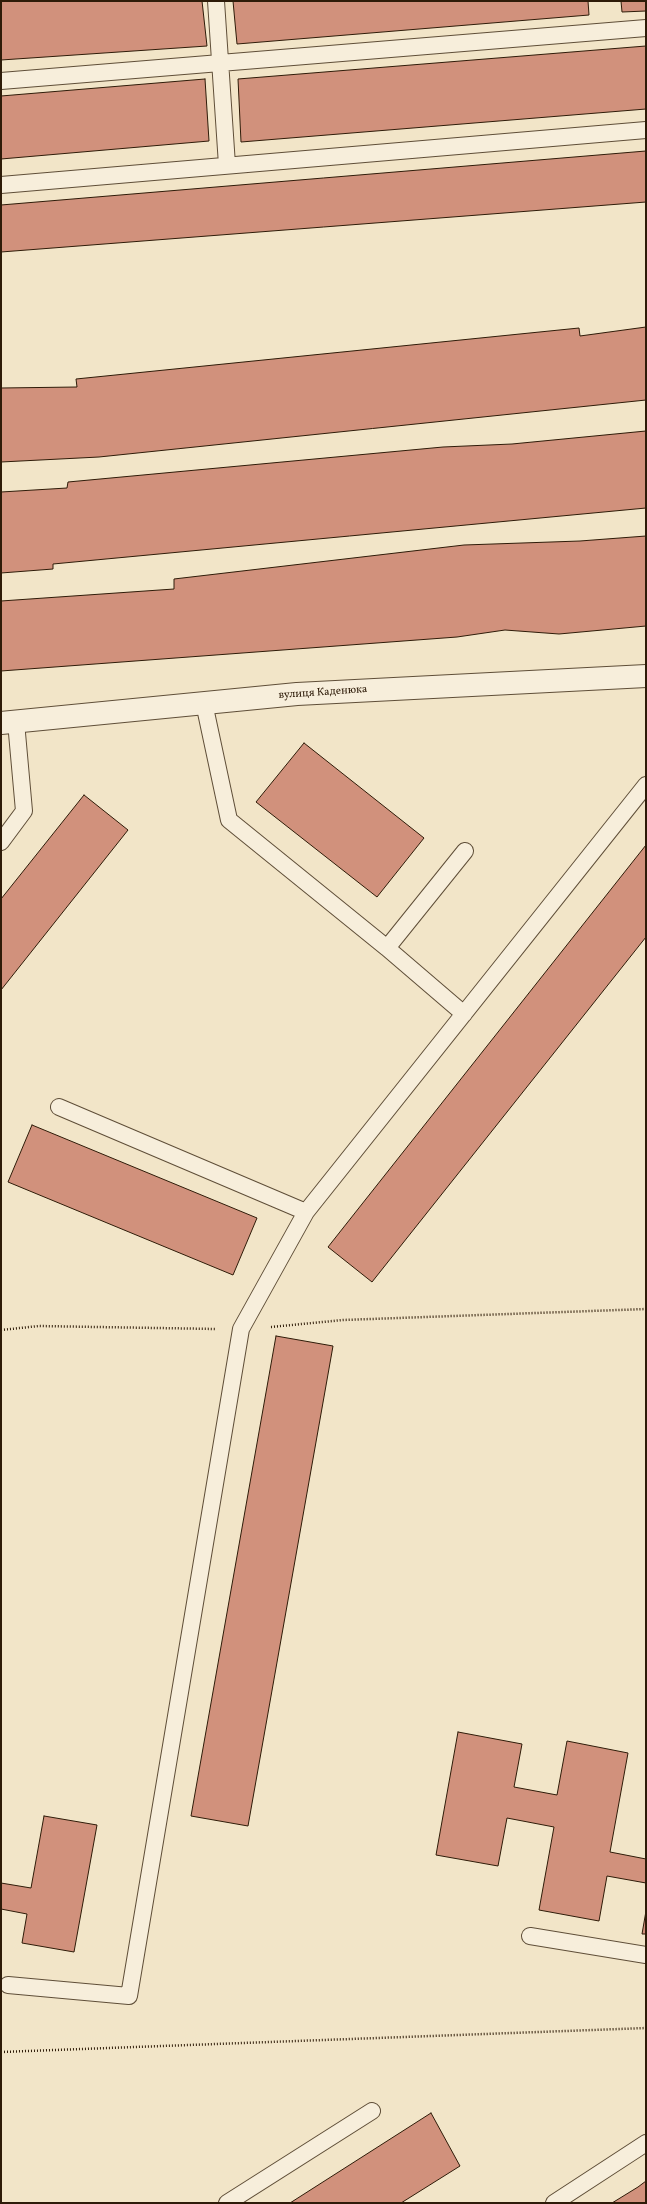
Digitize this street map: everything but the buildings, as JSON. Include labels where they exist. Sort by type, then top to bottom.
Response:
[{"type":"street","name":"вулиця Каденюка","points":[[8,722],[297,694],[646,676]]},
{"type":"lane","points":[[216,1],[227,165]]},
{"type":"lane","points":[[1,81],[646,28]]},
{"type":"lane","points":[[1,185],[646,130]]},
{"type":"lane","points":[[204,703],[229,820],[387,948],[464,1014]]},
{"type":"lane","points":[[1,842],[24,811],[8,722]]},
{"type":"lane","points":[[8,1985],[129,1996],[241,1329],[306,1212],[646,785]]},
{"type":"lane","points":[[387,948],[465,851]]},
{"type":"lane","points":[[59,1107],[306,1212]]},
{"type":"lane","points":[[530,1936],[646,1955]]},
{"type":"lane","points":[[227,2203],[372,2111]]},
{"type":"lane","points":[[554,2203],[646,2143]]},
{"type":"path","points":[[1,1330],[39,1326],[241,1329],[343,1320],[646,1309]]},
{"type":"path","points":[[1,2052],[646,2028]]}]
